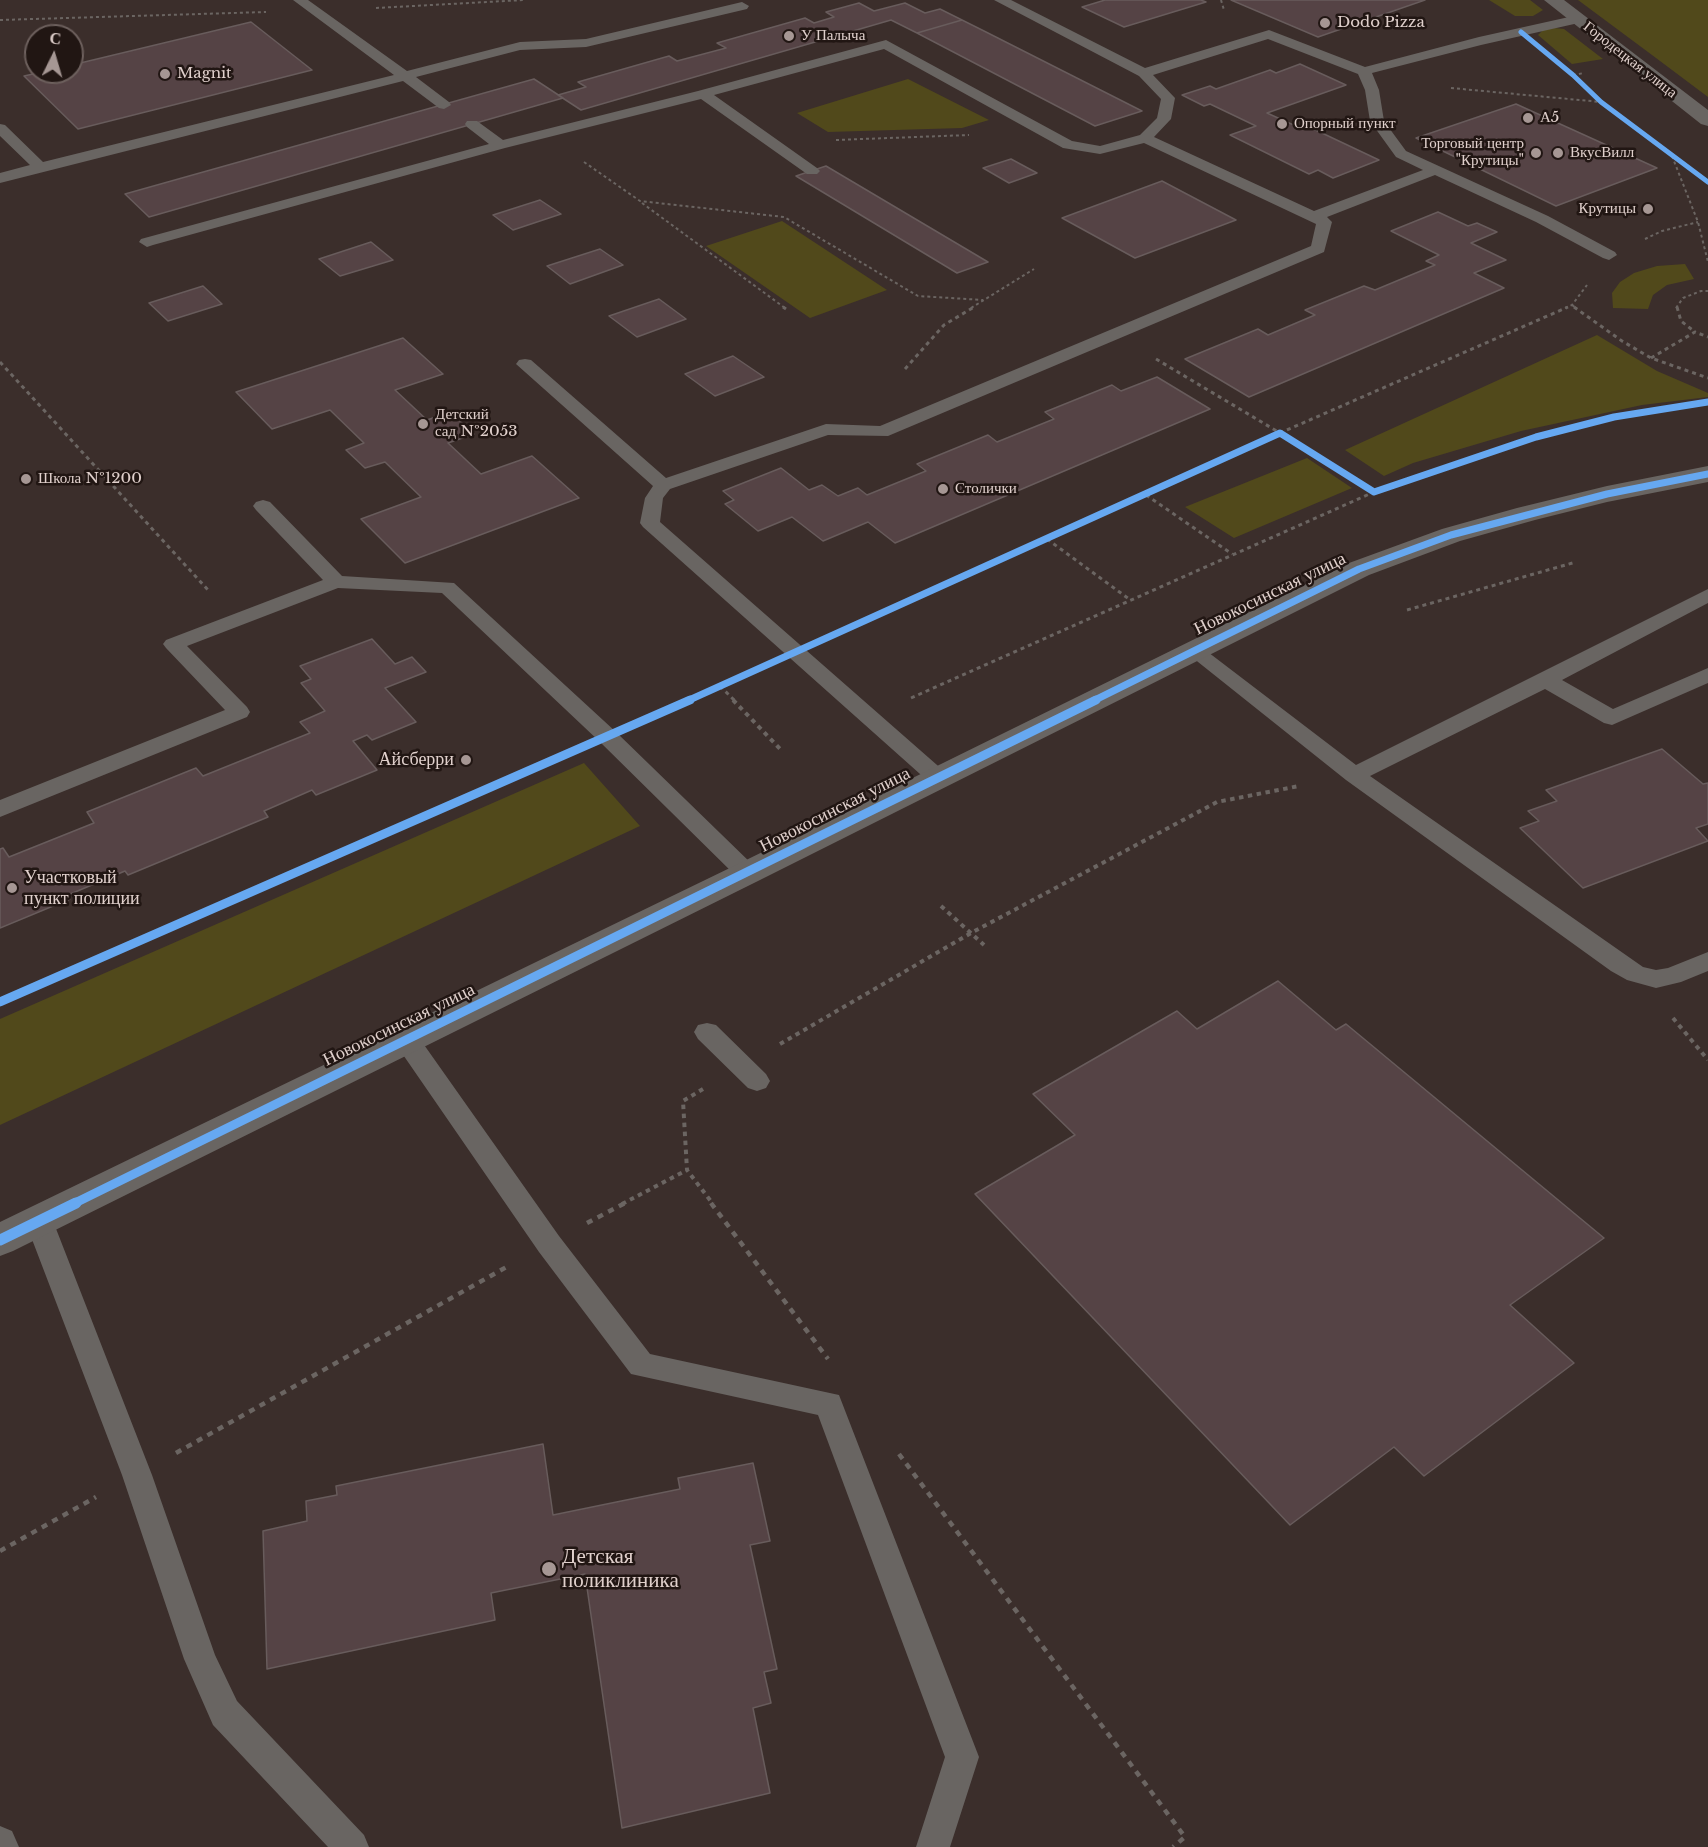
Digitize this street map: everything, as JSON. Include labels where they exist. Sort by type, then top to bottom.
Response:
[{"type":"street","name":"Городецкая улица","points":[[1553,0],[1708,120]]},
{"type":"street","name":"Новокосинская улица","points":[[0,1240],[1359,569],[1451,535],[1607,494],[1708,474]]},
{"type":"lane","points":[[300,0],[444,105]]},
{"type":"lane","points":[[147,242],[500,145],[703,94],[886,44],[1068,145],[1100,150],[1145,138],[1164,119],[1168,98],[1144,73],[1001,0]]},
{"type":"lane","points":[[0,178],[520,46],[586,43],[742,6]]},
{"type":"lane","points":[[1144,73],[1269,34],[1364,71],[1578,20]]},
{"type":"lane","points":[[1364,71],[1372,90],[1377,121],[1401,154],[1542,219],[1610,255]]},
{"type":"lane","points":[[703,94],[812,171]]},
{"type":"lane","points":[[472,124],[500,145]]},
{"type":"lane","points":[[0,128],[40,167]]},
{"type":"lane","points":[[937,777],[867,718],[650,523],[654,498],[663,485],[826,429],[882,432],[1318,249],[1324,222],[1145,138]]},
{"type":"lane","points":[[1314,217],[1435,170]]},
{"type":"lane","points":[[525,364],[663,485]]},
{"type":"lane","points":[[263,506],[336,582]]},
{"type":"lane","points":[[0,809],[239,712],[173,644],[336,582],[447,587],[608,737],[747,873]]},
{"type":"lane","points":[[1354,775],[1546,680],[1708,596]]},
{"type":"lane","points":[[1193,650],[1354,775],[1620,965],[1636,974],[1656,979],[1672,976],[1708,961]]},
{"type":"lane","points":[[1546,680],[1612,718],[1708,675]]},
{"type":"lane","points":[[707,1032],[750,1074]]},
{"type":"lane","points":[[406,1039],[549,1244],[641,1365],[829,1404],[962,1757],[933,1847]]},
{"type":"lane","points":[[39,1221],[137,1475],[200,1659],[225,1713],[352,1847]]},
{"type":"path","points":[[0,20],[316,11],[524,0]]},
{"type":"path","points":[[1521,32],[1610,109]]},
{"type":"path","points":[[1384,66],[1448,88],[1601,102]]},
{"type":"path","points":[[772,143],[1046,133]]},
{"type":"path","points":[[1663,149],[1686,167]]},
{"type":"path","points":[[1672,156],[1698,222],[1708,262]]},
{"type":"path","points":[[581,160],[786,309]]},
{"type":"path","points":[[640,201],[784,217],[918,296],[983,300]]},
{"type":"path","points":[[905,369],[944,325],[1034,269]]},
{"type":"path","points":[[1708,291],[1701,291],[1683,298],[1676,308],[1681,321],[1695,332],[1708,337]]},
{"type":"path","points":[[1270,438],[1572,305],[1622,341],[1651,358],[1708,378]]},
{"type":"path","points":[[1651,358],[1695,332]]},
{"type":"path","points":[[1114,334],[1290,439]]},
{"type":"path","points":[[0,362],[236,620]]},
{"type":"path","points":[[1364,486],[1374,492]]},
{"type":"path","points":[[867,718],[1232,554],[1386,488]]},
{"type":"path","points":[[1136,499],[1156,490]]},
{"type":"path","points":[[1146,495],[1232,554]]},
{"type":"path","points":[[1036,544],[1057,534]]},
{"type":"path","points":[[1047,539],[1130,600]]},
{"type":"path","points":[[1407,610],[1576,562]]},
{"type":"path","points":[[710,690],[795,651]]},
{"type":"path","points":[[720,686],[782,751]]},
{"type":"path","points":[[829,1360],[687,1170],[683,1101],[750,1074],[971,933],[1217,802],[1354,775]]},
{"type":"path","points":[[941,906],[984,945]]},
{"type":"path","points":[[0,1551],[549,1244],[687,1170]]},
{"type":"path","points":[[893,1446],[1185,1837],[1173,1847]]},
{"type":"shaded area","points":[[1489,0],[1530,0],[1543,10],[1533,16],[1515,16]]},
{"type":"shaded area","points":[[1578,0],[1708,0],[1708,97],[1652,55]]},
{"type":"shaded area","points":[[1564,29],[1603,59],[1572,64],[1538,35],[1543,30]]},
{"type":"shaded area","points":[[908,79],[989,120],[962,128],[828,132],[797,113]]},
{"type":"shaded area","points":[[782,221],[887,290],[810,318],[706,246]]},
{"type":"shaded area","points":[[1685,264],[1694,279],[1667,285],[1653,295],[1648,309],[1613,308],[1612,293],[1620,282],[1634,273],[1657,266]]},
{"type":"shaded area","points":[[1597,335],[1657,371],[1708,393],[1708,397],[1642,405],[1521,431],[1413,463],[1384,476],[1345,450]]},
{"type":"shaded area","points":[[1307,458],[1352,488],[1234,538],[1185,507]]},
{"type":"shaded area","points":[[584,763],[640,826],[0,1125],[0,1019]]},
{"type":"building","points":[[1105,0],[1201,0],[1206,2],[1124,27],[1082,7]]},
{"type":"building","points":[[1231,0],[1425,0],[1318,37]]},
{"type":"building","points":[[859,3],[874,11],[905,3],[925,13],[940,9],[962,20],[917,33],[891,20],[581,110],[558,95],[586,87],[578,82],[669,56],[677,61],[726,48],[717,43],[805,18],[814,23],[834,17],[826,12]]},
{"type":"building","points":[[962,20],[1142,111],[1095,126],[917,33]]},
{"type":"building","name":"Magnit","points":[[251,22],[312,70],[78,129],[32,84],[84,84],[84,62]]},
{"type":"building","points":[[1300,64],[1346,85],[1267,113],[1298,127],[1305,125],[1379,160],[1333,178],[1318,170],[1309,174],[1230,135],[1256,126],[1210,104],[1204,106],[1182,95],[1210,86],[1216,89],[1270,70],[1276,73]]},
{"type":"building","points":[[534,79],[563,98],[149,217],[125,194]]},
{"type":"building","name":"Торговый центр \"Крутицы\"","points":[[1516,104],[1657,168],[1556,206],[1416,138]]},
{"type":"building","points":[[1011,159],[1037,173],[1009,183],[983,168]]},
{"type":"building","points":[[826,166],[988,262],[957,273],[796,176]]},
{"type":"building","points":[[1162,181],[1236,220],[1135,258],[1062,218]]},
{"type":"building","points":[[540,200],[561,214],[513,230],[493,215]]},
{"type":"building","points":[[1438,212],[1468,226],[1477,223],[1497,232],[1471,243],[1506,260],[1474,273],[1504,288],[1249,397],[1185,359],[1258,329],[1268,335],[1315,315],[1305,310],[1364,286],[1375,290],[1435,265],[1426,261],[1439,255],[1391,231]]},
{"type":"building","points":[[371,242],[393,260],[340,276],[319,259]]},
{"type":"building","points":[[600,249],[623,265],[570,284],[547,266]]},
{"type":"building","points":[[203,286],[222,304],[168,321],[149,303]]},
{"type":"building","points":[[659,299],[686,319],[637,337],[609,316]]},
{"type":"building","points":[[403,338],[443,374],[395,390],[427,420],[450,412],[474,434],[448,443],[481,474],[532,456],[579,498],[405,563],[361,519],[421,497],[385,462],[365,468],[346,450],[364,443],[330,410],[272,429],[236,392]]},
{"type":"building","points":[[733,356],[764,377],[715,396],[685,374]]},
{"type":"building","points":[[1157,377],[1210,409],[895,543],[868,522],[823,541],[792,517],[758,531],[725,504],[734,500],[723,491],[781,468],[809,490],[822,485],[838,496],[858,488],[867,495],[926,471],[917,464],[988,435],[997,442],[1054,419],[1045,412],[1112,385],[1121,391]]},
{"type":"building","points":[[372,639],[395,664],[412,657],[426,672],[385,688],[416,722],[372,740],[367,735],[353,741],[377,770],[316,795],[312,790],[264,811],[268,817],[128,875],[125,871],[68,895],[70,899],[0,928],[0,849],[3,848],[9,857],[94,823],[87,812],[196,768],[203,776],[310,733],[300,722],[325,711],[301,683],[311,679],[300,666]]},
{"type":"building","points":[[1662,749],[1703,784],[1708,783],[1708,824],[1696,828],[1708,841],[1583,888],[1520,828],[1539,821],[1528,811],[1557,801],[1546,790]]},
{"type":"building","points":[[1278,981],[1336,1030],[1346,1024],[1604,1238],[1510,1305],[1574,1363],[1424,1476],[1394,1447],[1290,1525],[975,1194],[1075,1135],[1033,1094],[1177,1011],[1197,1029]]},
{"type":"building","points":[[543,1444],[553,1515],[680,1489],[678,1478],[753,1463],[770,1541],[750,1545],[777,1669],[764,1672],[771,1703],[753,1708],[770,1793],[622,1828],[585,1574],[491,1593],[495,1620],[267,1669],[263,1531],[307,1521],[306,1501],[337,1495],[336,1486]]},
{"type":"cycle path","points":[[1521,32],[1573,75],[1601,102],[1708,182]]},
{"type":"cycle path","points":[[0,1002],[608,737],[1280,433],[1374,492],[1536,437],[1614,417],[1708,402]]},
{"type":"cycle path","points":[[0,1240],[1359,569],[1451,535],[1526,514],[1607,494],[1708,474]]},
{"type":"place","name":"Dodo Pizza","points":[[1325,23]]},
{"type":"place","name":"У Палыча","points":[[789,36]]},
{"type":"place","name":"Magnit","points":[[165,74]]},
{"type":"place","name":"А5","points":[[1528,118]]},
{"type":"place","name":"Опорный пункт","points":[[1282,124]]},
{"type":"place","name":"Торговый центр \"Крутицы\"","points":[[1536,153]]},
{"type":"place","name":"ВкусВилл","points":[[1558,153]]},
{"type":"place","name":"Крутицы","points":[[1648,209]]},
{"type":"place","name":"Детский сад №2053","points":[[423,424]]},
{"type":"place","name":"Школа №1200","points":[[26,479]]},
{"type":"place","name":"Столички","points":[[943,489]]},
{"type":"place","name":"Айсберри","points":[[466,760]]},
{"type":"place","name":"Участковый пункт полиции","points":[[12,888]]},
{"type":"place","name":"Детская поликлиника","points":[[549,1569]]}]
